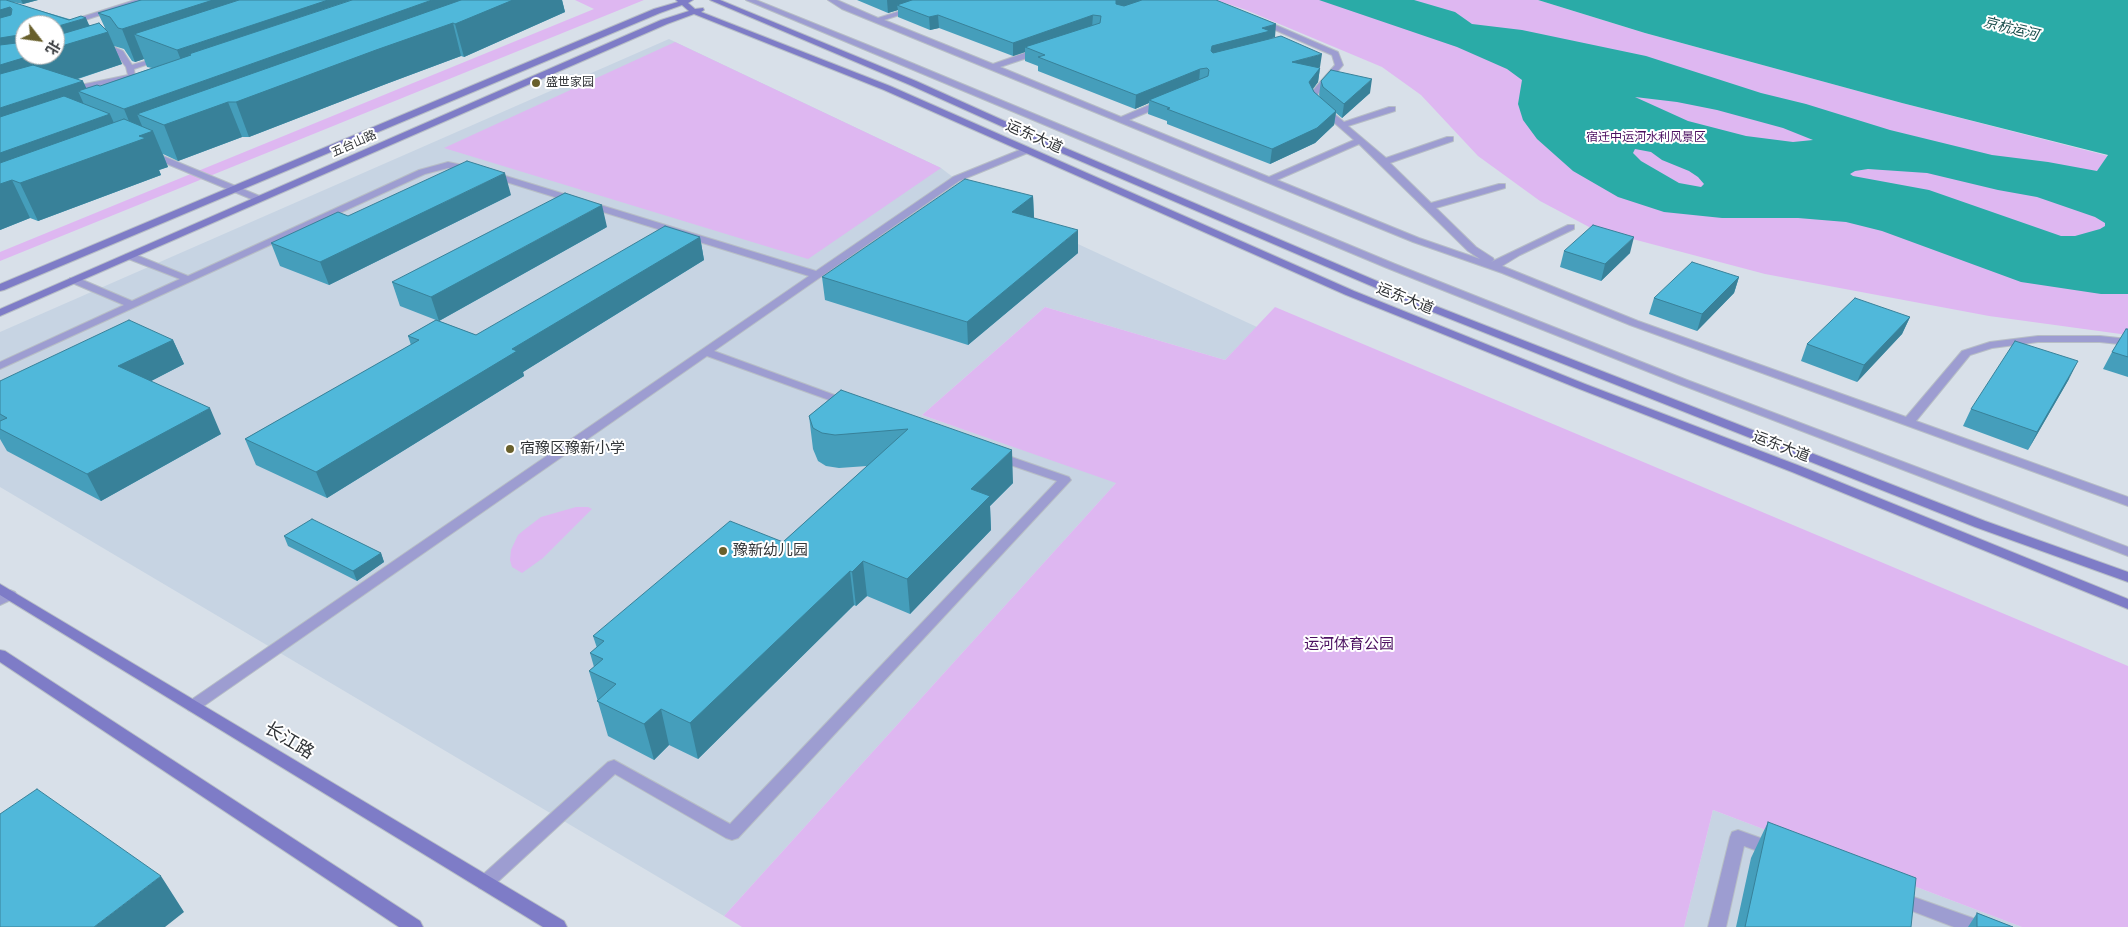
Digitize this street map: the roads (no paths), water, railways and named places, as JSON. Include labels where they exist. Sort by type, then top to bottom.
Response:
[{"type":"main road","name":"运东大道","points":[[684,0],[694,12],[887,88],[1350,293],[1581,386],[1796,469],[2128,604]]},
{"type":"main road","name":"五台山路","points":[[0,288],[684,0]]},
{"type":"main road","name":"运东大道","points":[[717,1],[913,83],[1046,143],[1429,307],[1980,524],[2128,577]]},
{"type":"main road","name":"五台山路","points":[[0,313],[655,26],[694,12],[717,1]]},
{"type":"main road","name":"长江路","points":[[3,595],[193,706],[558,927]]},
{"type":"main road","points":[[0,655],[414,927]]},
{"type":"lane","points":[[65,23],[142,0]]},
{"type":"lane","points":[[750,0],[901,61],[1222,198],[1277,217],[1391,266],[1683,382],[2128,552]]},
{"type":"lane","points":[[832,0],[1416,240],[1495,266],[1634,324],[2128,502]]},
{"type":"lane","points":[[878,20],[942,0]]},
{"type":"lane","points":[[1254,20],[1335,54],[1339,65],[1313,95],[1317,103],[1384,162],[1472,249],[1495,266]]},
{"type":"lane","points":[[1287,44],[1302,40]]},
{"type":"lane","points":[[108,42],[95,44],[120,53],[134,75]]},
{"type":"lane","points":[[993,67],[1049,48]]},
{"type":"lane","points":[[98,56],[114,50]]},
{"type":"lane","points":[[56,92],[134,75],[166,56]]},
{"type":"lane","points":[[1121,120],[1176,97]]},
{"type":"lane","points":[[1342,125],[1392,109]]},
{"type":"lane","points":[[1384,162],[1450,139]]},
{"type":"lane","points":[[1269,180],[1360,141]]},
{"type":"lane","points":[[138,149],[259,199]]},
{"type":"lane","points":[[193,706],[956,179],[1027,150]]},
{"type":"lane","points":[[0,366],[422,172],[448,165],[472,169],[818,275]]},
{"type":"lane","points":[[1430,207],[1502,186]]},
{"type":"lane","points":[[1495,266],[1516,253],[1571,227]]},
{"type":"lane","points":[[130,256],[188,279]]},
{"type":"lane","points":[[74,280],[132,305]]},
{"type":"lane","points":[[1908,422],[1966,354],[1990,345],[2038,339],[2100,339],[2128,342]]},
{"type":"lane","points":[[705,352],[862,408]]},
{"type":"lane","points":[[485,883],[614,766],[732,833],[1065,480],[982,451]]},
{"type":"lane","points":[[1716,927],[1738,837],[1788,856]]},
{"type":"lane","points":[[1881,891],[1974,927]]},
{"type":"water","name":"京杭运河","points":[[1319,0],[1414,0],[1455,12],[1472,24],[1522,30],[1646,56],[1761,93],[1806,104],[1890,130],[1992,155],[2048,162],[2097,171],[2108,155],[1902,103],[1645,33],[1538,0],[2128,0],[2128,294],[2101,294],[2021,282],[1882,231],[1846,222],[1798,218],[1722,218],[1664,212],[1618,197],[1573,171],[1537,139],[1523,120],[1518,104],[1522,80],[1507,69],[1457,47]],"holes":[[[1635,97],[1677,102],[1717,110],[1783,128],[1813,140],[1793,142],[1746,136],[1688,121]],[[1635,149],[1651,152],[1662,160],[1689,171],[1704,184],[1701,187],[1679,183],[1641,161],[1633,153]],[[1868,169],[1927,173],[2037,197],[2095,217],[2105,223],[2105,226],[2075,236],[2061,236],[1929,190],[1850,174],[1855,171]]]},
{"type":"place","name":"盛世家园","points":[[536,83]]},
{"type":"place","name":"宿豫区豫新小学","points":[[510,449]]},
{"type":"place","name":"豫新幼儿园","points":[[723,551]]},
{"type":"park label","name":"宿迁中运河水利风景区","points":[[1646,138]]},
{"type":"park label","name":"运河体育公园","points":[[1349,645]]}]
